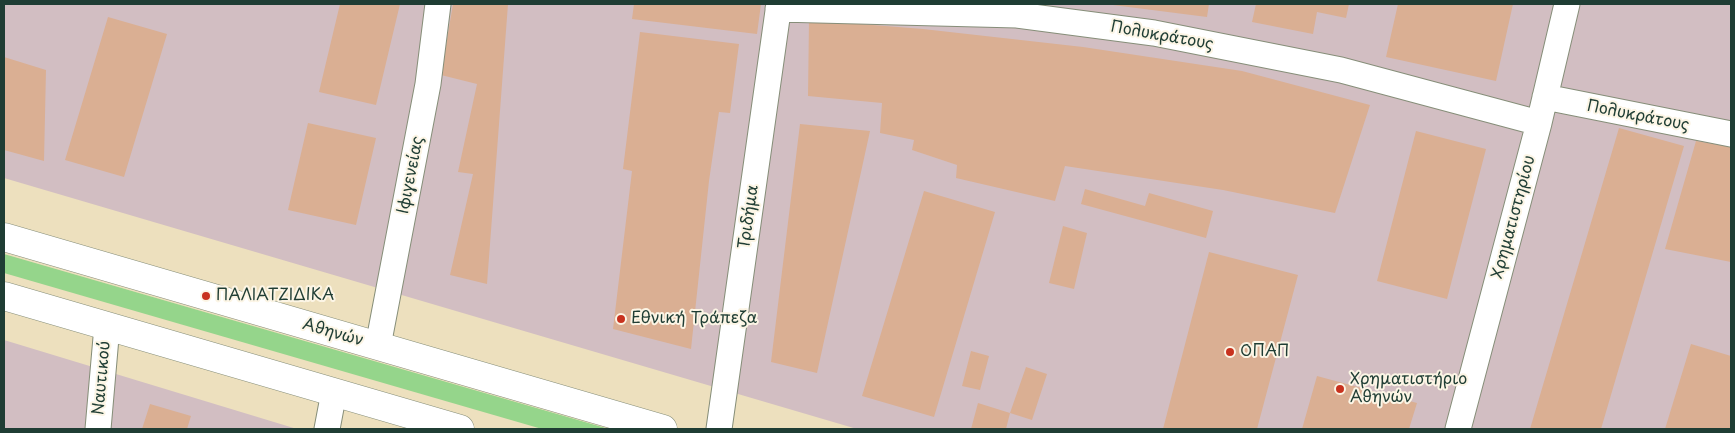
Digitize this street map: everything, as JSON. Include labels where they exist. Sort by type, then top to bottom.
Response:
[{"type":"highway","name":"Αθηνών","points":[[4,237],[663,429]]},
{"type":"highway","points":[[4,296],[460,429]]},
{"type":"street","name":"Ιφιγενείας","points":[[378,346],[428,84],[438,4]]},
{"type":"street","name":"Χρηματιστηρίου","points":[[1458,429],[1539,123],[1567,4]]},
{"type":"street","name":"Πολυκράτους","points":[[778,6],[1017,14],[1066,13],[1154,33],[1340,70],[1539,123]]},
{"type":"street","name":"Τριδήμα","points":[[718,429],[778,6]]},
{"type":"street","name":"Πολυκράτους","points":[[1545,97],[1731,134]]},
{"type":"street","name":"Ναυτικού","points":[[98,429],[107,326]]},
{"type":"street","points":[[326,429],[334,392]]},
{"type":"shaded area","points":[[4,4],[1731,4],[1731,134],[1725,155],[1731,157],[1731,429],[857,429],[4,178]]},
{"type":"shaded area","points":[[4,340],[297,429],[4,429]]},
{"type":"green space","points":[[4,254],[609,429],[542,429],[4,273]]},
{"type":"building","points":[[340,4],[400,4],[376,105],[319,92]]},
{"type":"building","points":[[453,4],[508,4],[487,284],[450,275],[473,174],[458,172],[477,84],[441,75]]},
{"type":"building","points":[[634,4],[761,4],[757,34],[632,19]]},
{"type":"building","points":[[1105,4],[1209,4],[1207,17]]},
{"type":"building","points":[[1256,4],[1349,4],[1346,18],[1317,12],[1313,34],[1252,22]]},
{"type":"building","points":[[1398,4],[1513,4],[1496,81],[1386,57]]},
{"type":"building","points":[[108,17],[167,34],[124,177],[65,160]]},
{"type":"building","points":[[809,20],[923,29],[1083,47],[1242,71],[1370,105],[1335,213],[1223,190],[1065,166],[1055,201],[956,178],[957,165],[912,150],[914,140],[880,133],[882,103],[808,96]]},
{"type":"building","points":[[640,32],[739,44],[730,113],[719,112],[709,181],[691,349],[613,329],[632,171],[623,169]]},
{"type":"building","points":[[4,57],[46,70],[44,161],[4,150]]},
{"type":"building","points":[[308,123],[376,138],[356,225],[288,210]]},
{"type":"building","points":[[800,124],[870,131],[817,373],[771,362]]},
{"type":"building","points":[[1619,128],[1684,146],[1601,429],[1530,429]]},
{"type":"building","points":[[1416,131],[1486,149],[1447,299],[1377,281]]},
{"type":"building","points":[[1696,141],[1731,147],[1731,262],[1665,249]]},
{"type":"building","points":[[1085,189],[1145,206],[1149,193],[1213,211],[1206,238],[1081,204]]},
{"type":"building","points":[[924,191],[995,212],[934,417],[862,396]]},
{"type":"building","points":[[1063,226],[1087,233],[1074,289],[1049,283]]},
{"type":"building","name":"ΟΠΑΠ","points":[[1209,252],[1298,275],[1257,429],[1163,429]]},
{"type":"building","points":[[1691,344],[1731,356],[1731,429],[1665,429]]},
{"type":"building","points":[[971,351],[989,356],[980,390],[962,386]]},
{"type":"building","points":[[1026,367],[1047,374],[1032,420],[1010,413]]},
{"type":"building","name":"Χρηματιστήριο Αθηνών","points":[[1317,376],[1417,403],[1409,429],[1302,429]]},
{"type":"building","points":[[978,403],[1010,413],[1006,429],[971,429]]},
{"type":"building","points":[[150,404],[191,416],[187,429],[142,429]]},
{"type":"place","name":"ΠΑΛΙΑΤΖΙΔΙΚΑ","points":[[206,296]]},
{"type":"place","name":"Εθνική Τράπεζα","points":[[621,319]]},
{"type":"place","name":"ΟΠΑΠ","points":[[1230,352]]},
{"type":"place","name":"Χρηματιστήριο Αθηνών","points":[[1340,389]]}]
